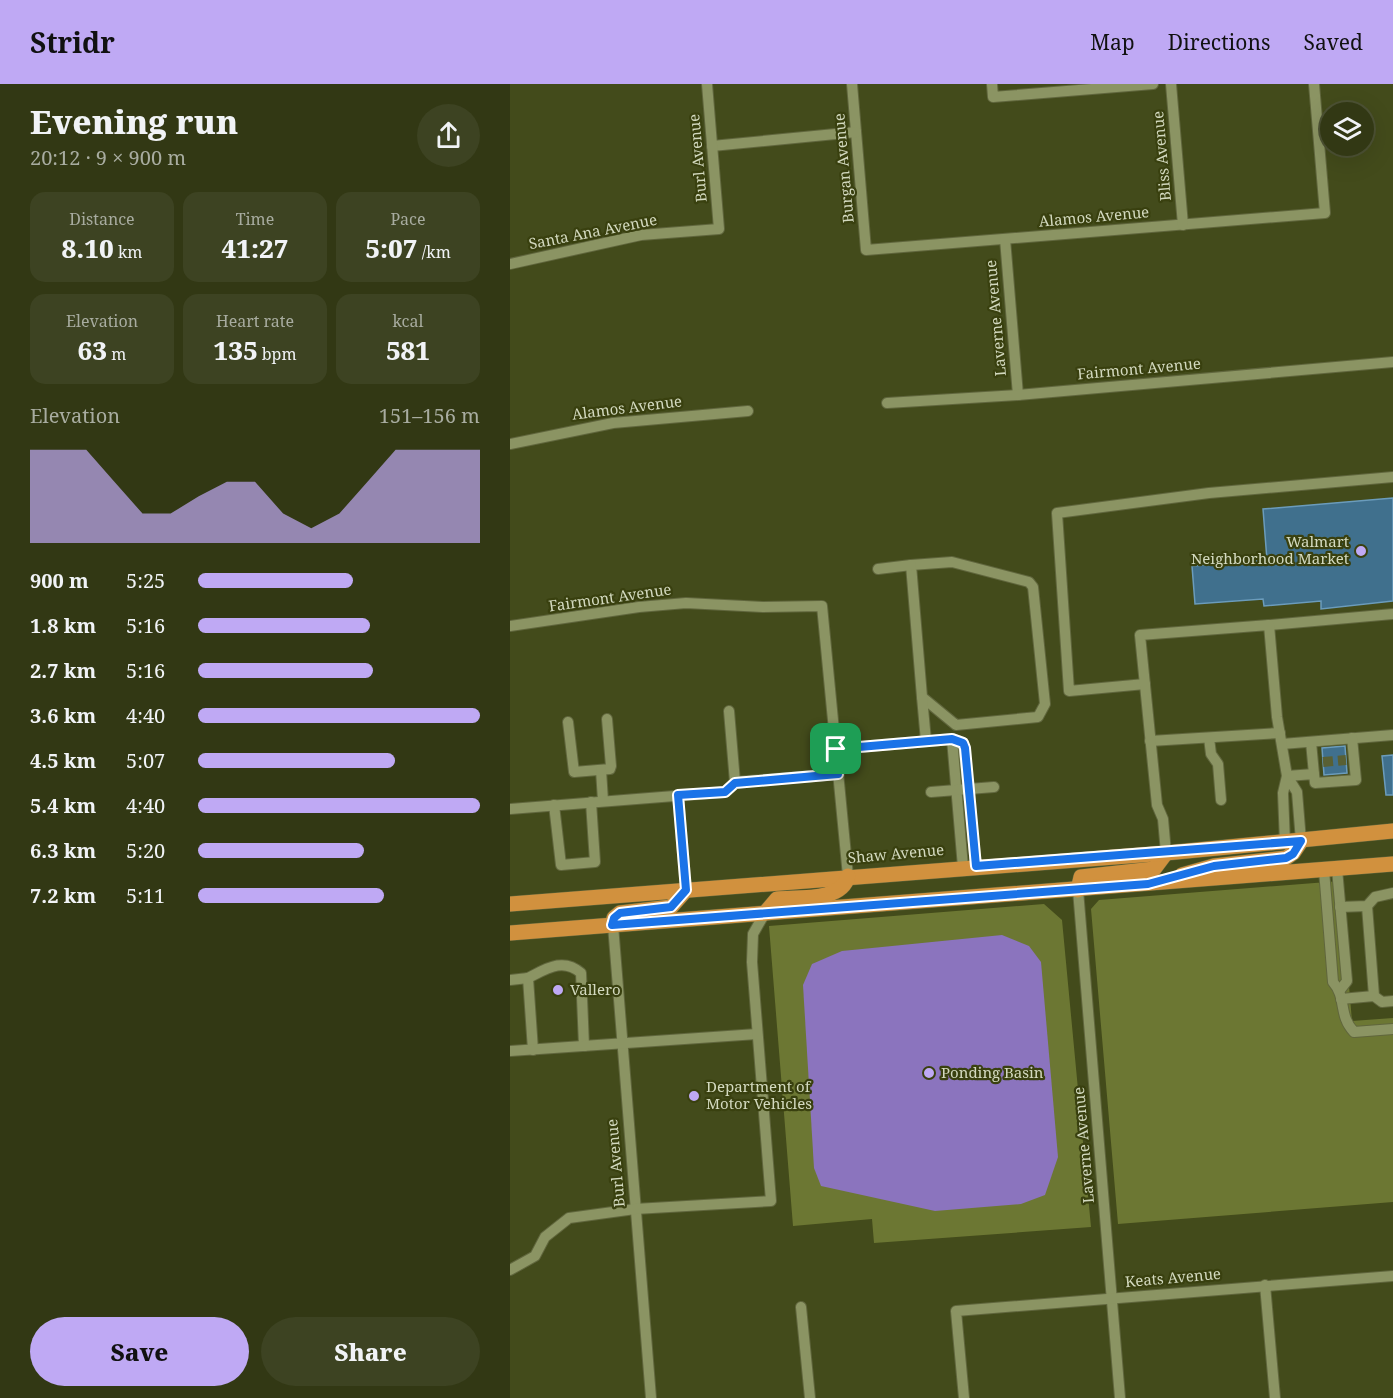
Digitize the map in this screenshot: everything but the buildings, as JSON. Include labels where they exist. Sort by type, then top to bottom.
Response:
[{"type":"main road","name":"Shaw Avenue","points":[[510,904],[969,866],[1166,853],[1393,831]]},
{"type":"main road","points":[[1148,884],[1214,866],[1286,858],[1293,854],[1293,842]]},
{"type":"main road","points":[[1078,890],[1081,877],[1154,869],[1166,853]]},
{"type":"main road","points":[[510,933],[1393,864]]},
{"type":"main road","points":[[765,913],[777,899],[838,891],[846,883],[848,876]]},
{"type":"main road","points":[[612,925],[614,918],[620,913],[671,907],[686,890]]},
{"type":"street","name":"Burl Avenue","points":[[706,84],[719,229]]},
{"type":"street","name":"Burgan Avenue","points":[[852,84],[866,250]]},
{"type":"street","points":[[992,84],[993,97],[1154,84]]},
{"type":"street","name":"Bliss Avenue","points":[[1171,84],[1183,225]]},
{"type":"street","name":"Alamos Avenue","points":[[866,250],[1324,213],[1314,84]]},
{"type":"street","points":[[712,146],[856,132]]},
{"type":"street","name":"Santa Ana Avenue","points":[[510,264],[641,235],[719,229]]},
{"type":"street","name":"Laverne Avenue","points":[[1005,239],[1018,395]]},
{"type":"street","name":"Fairmont Avenue","points":[[887,403],[1018,395],[1393,362]]},
{"type":"street","name":"Alamos Avenue","points":[[510,443],[613,423],[748,411]]},
{"type":"street","points":[[1145,684],[1069,691],[1057,513],[1209,493],[1393,477]]},
{"type":"street","points":[[878,569],[952,562],[1029,582],[1036,594],[1046,704],[1043,712],[1032,719],[956,725],[922,696]]},
{"type":"street","points":[[911,565],[926,741]]},
{"type":"street","name":"Fairmont Avenue","points":[[510,626],[639,607],[686,603],[763,608],[822,606],[836,749]]},
{"type":"street","points":[[1166,853],[1150,741],[1140,635],[1393,614]]},
{"type":"street","points":[[1269,625],[1287,776],[1297,792],[1293,842]]},
{"type":"street","points":[[729,711],[735,783]]},
{"type":"street","points":[[568,722],[572,770],[574,772],[601,770],[611,766],[607,719]]},
{"type":"street","points":[[1150,741],[1209,738],[1281,739],[1311,742],[1393,735]]},
{"type":"street","points":[[1209,738],[1211,754],[1218,764],[1221,800]]},
{"type":"street","points":[[1311,742],[1317,766],[1315,783],[1356,780],[1350,759],[1353,738]]},
{"type":"street","points":[[848,876],[836,749],[926,741],[952,739],[963,743],[965,748],[962,790],[969,866]]},
{"type":"street","points":[[1287,776],[1317,766]]},
{"type":"street","points":[[601,770],[603,801]]},
{"type":"street","points":[[510,809],[725,792],[735,783],[838,774]]},
{"type":"street","points":[[931,792],[994,787]]},
{"type":"street","points":[[678,795],[686,890]]},
{"type":"street","points":[[554,806],[559,863],[595,862],[591,802]]},
{"type":"street","points":[[1331,869],[1340,907],[1347,981],[1340,994]]},
{"type":"street","points":[[1331,869],[1333,982],[1340,994],[1344,1022],[1354,1032],[1393,1029]]},
{"type":"street","name":"Laverne Avenue","points":[[1078,890],[1120,1398]]},
{"type":"street","points":[[1374,996],[1367,906],[1375,897],[1393,893]]},
{"type":"street","points":[[1340,907],[1367,906]]},
{"type":"street","points":[[510,1270],[536,1256],[545,1237],[569,1218],[635,1209],[771,1201],[752,962],[753,934],[765,913]]},
{"type":"street","name":"Burl Avenue","points":[[612,925],[651,1398]]},
{"type":"street","points":[[510,980],[528,978],[547,967],[565,965],[581,974],[584,1046]]},
{"type":"street","points":[[528,978],[533,1050]]},
{"type":"street","points":[[1340,994],[1374,996],[1382,1002],[1393,1001]]},
{"type":"street","points":[[510,1052],[757,1034]]},
{"type":"street","name":"Keats Avenue","points":[[964,1398],[956,1311],[1393,1276]]},
{"type":"street","points":[[1265,1285],[1275,1398]]},
{"type":"street","points":[[801,1307],[810,1398]]},
{"type":"green space","points":[[1340,881],[1352,1021],[1393,1018],[1393,1202],[1118,1224],[1091,909],[1099,900]]},
{"type":"green space","name":"Ponding Basin","points":[[1044,904],[1062,920],[1091,1227],[874,1243],[872,1219],[793,1226],[769,926]]},
{"type":"shaded area","name":"Ponding Basin","points":[[1002,935],[1029,946],[1041,962],[1058,1157],[1045,1195],[1021,1204],[935,1211],[821,1186],[814,1168],[803,985],[812,964],[842,951]]},
{"type":"tunnel","points":[[1323,762],[1346,760]]},
{"type":"place","name":"Walmart Neighborhood Market","points":[[1361,551]]},
{"type":"place","name":"Vallero","points":[[558,990]]},
{"type":"place","name":"Ponding Basin","points":[[929,1073]]},
{"type":"place","name":"Department of Motor Vehicles","points":[[694,1096]]},
{"type":"route","points":[[952,739],[963,743],[976,866],[1301,841],[1293,854],[1286,858],[1214,866],[1148,884],[612,925],[614,918],[628,910],[671,907],[686,890],[678,795],[725,792],[735,783],[838,774],[836,749],[952,739]]}]
